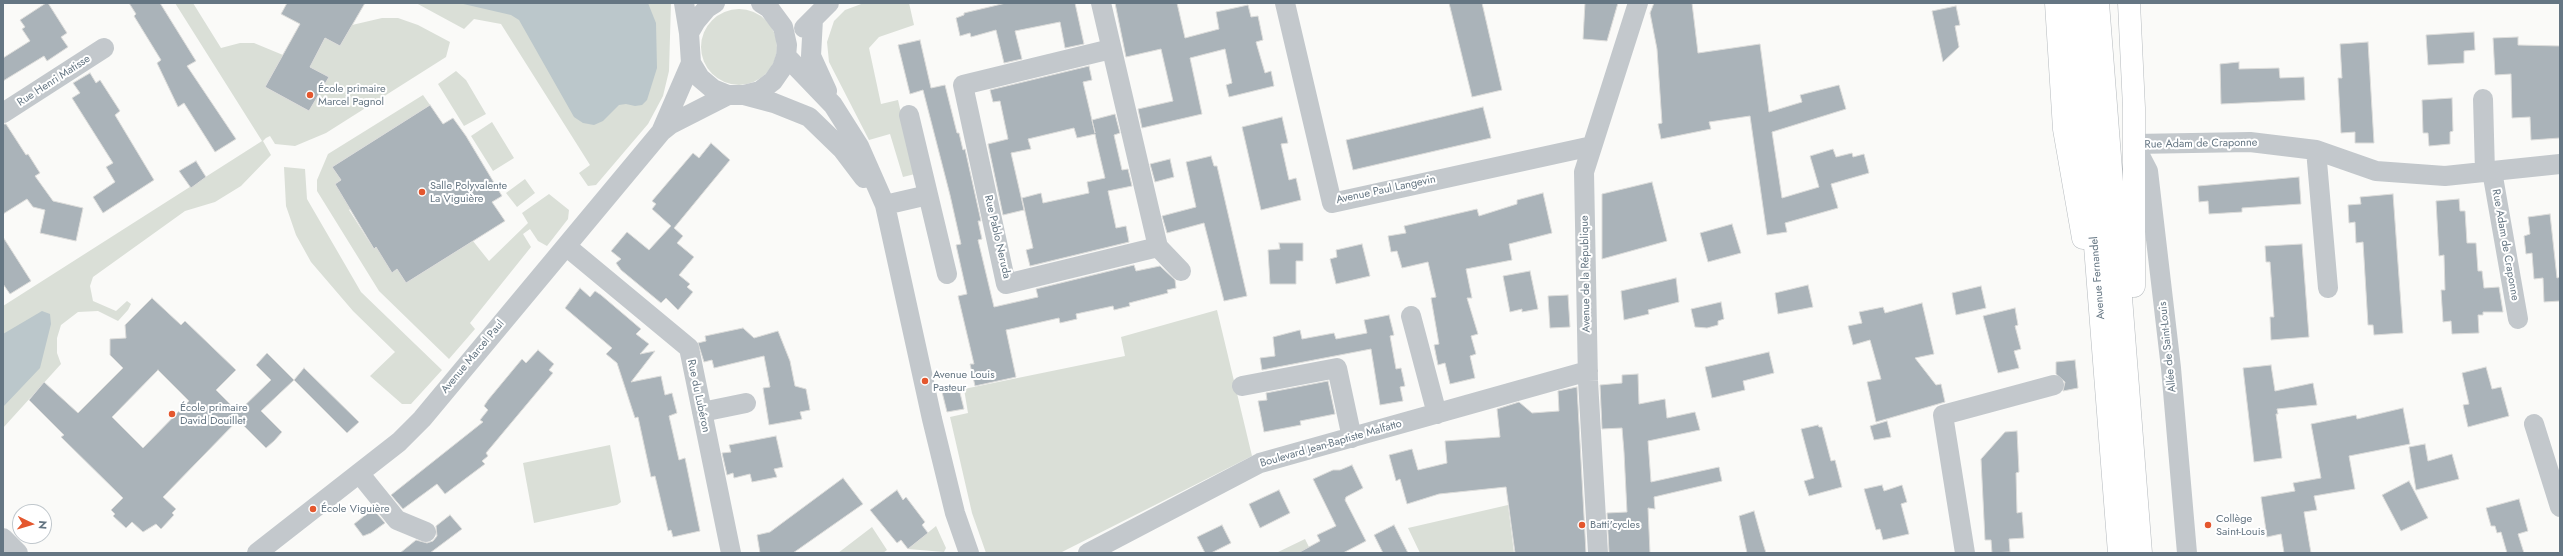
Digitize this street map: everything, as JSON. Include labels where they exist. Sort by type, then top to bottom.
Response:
[{"type":"main road","points":[[2056,3],[2064,129],[2080,223],[2104,340]]},
{"type":"main road","name":"Avenue Fernandel","points":[[2076,3],[2104,340],[2119,553]]},
{"type":"main road","name":"Avenue Fernandel","points":[[2098,3],[2140,553]]},
{"type":"main road","points":[[2129,3],[2134,108],[2134,460]]},
{"type":"street","points":[[684,3],[689,34],[691,62],[706,84],[736,95],[774,103],[809,116],[842,149],[885,205]]},
{"type":"street","points":[[689,34],[696,21],[707,8],[715,3]]},
{"type":"street","points":[[761,3],[779,18],[787,50],[833,105]]},
{"type":"street","points":[[787,50],[813,19],[830,3]]},
{"type":"street","points":[[1101,3],[1158,247],[1182,271]]},
{"type":"street","name":"Avenue Paul Langevin","points":[[1285,3],[1332,203],[1592,146]]},
{"type":"street","name":"Avenue de la République","points":[[1598,553],[1588,371],[1584,172],[1638,3]]},
{"type":"street","points":[[813,19],[811,56],[833,105],[858,146],[885,205],[934,426],[955,513],[968,553]]},
{"type":"street","name":"Rue Henri Matisse","points":[[3,113],[104,48]]},
{"type":"street","name":"Rue Pablo Neruda","points":[[1111,49],[962,85],[1006,284],[1158,247]]},
{"type":"street","name":"Avenue Marcel Paul","points":[[257,553],[399,442],[422,419],[661,132],[671,124],[736,95],[760,90],[773,81],[782,68],[787,50]]},
{"type":"street","name":"Avenue Marcel Paul","points":[[661,132],[691,62]]},
{"type":"street","name":"Rue Adam de Craponne","points":[[2483,99],[2488,172],[2518,319]]},
{"type":"street","points":[[909,115],[947,274]]},
{"type":"street","name":"Rue Adam de Craponne","points":[[2134,144],[2250,142],[2316,150],[2376,171],[2445,176],[2560,164]]},
{"type":"street","name":"Allée de Saint-Louis","points":[[2134,144],[2148,171],[2171,368],[2187,553]]},
{"type":"street","points":[[2316,150],[2328,288]]},
{"type":"street","points":[[885,205],[928,195]]},
{"type":"street","name":"Rue du Lubéron","points":[[566,246],[689,348],[731,553]]},
{"type":"street","points":[[1411,316],[1437,414]]},
{"type":"street","points":[[1242,386],[1337,368],[1352,438]]},
{"type":"street","name":"Boulevard Jean-Baptiste Malfatto","points":[[1088,553],[1260,462],[1352,438],[1588,371]]},
{"type":"street","points":[[1965,553],[1944,415],[2054,385]]},
{"type":"street","points":[[702,412],[746,404]]},
{"type":"street","points":[[2534,424],[2560,507]]},
{"type":"street","points":[[359,473],[397,520],[426,532]]},
{"type":"street","points":[[3,538],[18,553]]},
{"type":"shaded area","points":[[175,3],[193,3],[221,48],[240,43],[254,43],[283,55],[265,87],[309,111],[329,77],[310,67],[325,38],[340,46],[352,25],[382,18],[398,18],[418,25],[450,42],[446,57],[326,133],[295,146],[275,144],[270,136],[266,138],[263,141],[271,155],[241,186],[215,202],[185,211],[93,277],[90,286],[93,301],[116,311],[127,301],[131,304],[128,310],[118,321],[98,311],[78,312],[61,325],[57,338],[57,353],[61,364],[3,428],[3,306],[262,141]]},
{"type":"shaded area","points":[[416,3],[671,3],[669,71],[663,96],[648,124],[596,185],[588,186],[579,173],[590,165],[501,24],[474,19],[464,29]]},
{"type":"shaded area","points":[[459,3],[648,3],[656,23],[657,68],[647,100],[642,105],[619,105],[603,121],[594,125],[583,123],[574,117],[519,20],[511,15]]},
{"type":"shaded area","points":[[864,3],[909,3],[914,25],[879,37],[869,48],[881,104],[898,100],[915,174],[903,177],[890,134],[869,140],[829,62],[827,42],[834,21],[845,10]]},
{"type":"shaded area","points":[[739,9],[754,12],[766,20],[774,32],[777,47],[774,62],[766,74],[754,82],[739,85],[724,82],[712,74],[704,62],[701,47],[704,32],[712,20],[724,12]]},
{"type":"shaded area","points":[[456,71],[466,80],[486,114],[464,126],[438,84]]},
{"type":"shaded area","points":[[423,95],[430,105],[332,167],[341,180],[335,184],[353,207],[349,210],[374,249],[378,246],[392,273],[397,269],[406,283],[473,241],[489,261],[528,223],[522,213],[549,194],[569,210],[568,219],[547,246],[538,241],[530,229],[523,234],[531,247],[470,323],[475,329],[449,359],[379,291],[317,191],[317,180],[328,154]]},
{"type":"shaded area","points":[[492,122],[514,158],[493,171],[471,136]]},
{"type":"shaded area","points":[[284,167],[305,169],[307,199],[361,292],[442,370],[411,404],[402,404],[370,376],[395,352],[353,311],[311,262],[296,235],[286,206]]},
{"type":"shaded area","points":[[525,179],[535,193],[517,207],[506,193]]},
{"type":"shaded area","points":[[1217,310],[1252,456],[1060,553],[986,553],[972,513],[950,417],[968,413],[964,389],[1125,356],[1121,337]]},
{"type":"shaded area","points":[[42,311],[50,314],[51,324],[40,368],[3,407],[3,334]]},
{"type":"shaded area","points":[[610,445],[621,502],[617,505],[534,523],[523,463]]},
{"type":"shaded area","points":[[1508,505],[1514,553],[1420,553],[1408,528]]},
{"type":"shaded area","points":[[936,526],[946,548],[944,552],[908,549]]},
{"type":"shaded area","points":[[872,527],[887,550],[883,553],[838,553]]},
{"type":"shaded area","points":[[1305,539],[1312,553],[1276,553]]},
{"type":"building","points":[[48,3],[67,33],[61,37],[68,47],[47,61],[44,56],[3,81],[3,58],[30,41],[22,29],[25,27],[20,20]]},
{"type":"building","points":[[129,3],[160,3],[196,61],[187,66],[236,139],[215,152],[184,103],[178,107],[157,63],[161,60],[134,16],[136,14]]},
{"type":"building","points":[[287,3],[365,3],[340,46],[325,38],[310,67],[329,77],[309,111],[265,87],[300,24],[281,14]]},
{"type":"building","points":[[1006,3],[1075,3],[1084,44],[1065,48],[1060,22],[1015,31],[1022,59],[1004,63],[996,30],[971,37],[970,33],[960,36],[956,18],[964,15],[964,13]]},
{"type":"building","points":[[1115,3],[1177,3],[1185,38],[1219,29],[1216,12],[1248,5],[1251,17],[1258,16],[1263,40],[1256,42],[1265,73],[1271,71],[1274,86],[1229,97],[1226,85],[1232,83],[1225,49],[1190,58],[1202,114],[1142,128],[1138,109],[1173,101],[1161,49],[1126,57]]},
{"type":"building","points":[[1449,3],[1482,3],[1502,90],[1472,97]]},
{"type":"building","points":[[1585,3],[1618,3],[1607,41],[1583,39]]},
{"type":"building","points":[[1654,3],[1692,3],[1698,53],[1760,44],[1769,112],[1802,102],[1800,95],[1839,85],[1846,109],[1772,132],[1782,198],[1819,187],[1810,156],[1833,149],[1836,157],[1852,153],[1853,157],[1864,154],[1869,173],[1831,184],[1838,208],[1785,223],[1787,232],[1767,235],[1750,116],[1709,122],[1711,129],[1661,139],[1658,124],[1662,123],[1657,49],[1650,13]]},
{"type":"building","points":[[1956,6],[1960,25],[1955,26],[1959,47],[1943,62],[1932,11]]},
{"type":"building","points":[[2474,32],[2475,50],[2464,51],[2464,63],[2428,65],[2426,35]]},
{"type":"building","points":[[2518,37],[2518,45],[2560,46],[2560,138],[2531,140],[2530,117],[2512,118],[2511,74],[2495,75],[2493,38]]},
{"type":"building","points":[[920,40],[931,88],[945,85],[957,133],[959,133],[963,150],[965,149],[981,221],[978,221],[982,239],[978,240],[994,307],[1038,297],[1036,289],[1134,265],[1136,271],[1160,266],[1175,280],[1176,288],[1167,290],[1168,293],[1129,303],[1130,306],[1114,310],[1113,306],[1076,314],[1077,319],[1060,323],[1059,318],[1006,330],[1016,377],[975,386],[970,364],[974,364],[958,296],[967,294],[956,245],[961,244],[950,195],[923,90],[910,94],[898,45]]},
{"type":"building","points":[[2368,42],[2374,143],[2355,143],[2355,132],[2341,133],[2338,78],[2342,78],[2340,44]]},
{"type":"building","points":[[2239,62],[2239,69],[2279,68],[2280,78],[2304,77],[2305,100],[2221,104],[2220,64]]},
{"type":"building","points":[[1089,66],[1092,80],[1083,82],[1095,133],[1092,120],[1115,114],[1120,133],[1114,135],[1122,170],[1128,169],[1132,186],[1108,191],[1116,228],[1126,226],[1129,242],[1030,266],[1026,250],[1033,248],[1022,198],[1041,193],[1043,203],[1089,193],[1087,182],[1105,178],[1095,134],[1077,138],[1074,128],[1028,139],[1031,149],[1011,153],[1024,210],[1003,215],[988,144],[1008,139],[1000,101],[993,102],[990,90]]},
{"type":"building","points":[[90,73],[96,83],[100,80],[120,111],[115,115],[154,180],[103,213],[93,197],[115,182],[106,167],[113,163],[72,98],[80,93],[73,83]]},
{"type":"building","points":[[2452,98],[2453,131],[2450,132],[2450,144],[2429,146],[2428,133],[2423,133],[2422,100]]},
{"type":"building","name":"Salle Polyvalente La Viguière","points":[[430,105],[443,124],[453,118],[466,136],[502,196],[492,202],[505,221],[406,283],[397,269],[392,273],[376,247],[374,249],[335,184],[341,180],[332,167]]},
{"type":"building","points":[[1483,107],[1491,138],[1353,170],[1346,140]]},
{"type":"building","points":[[1282,117],[1288,143],[1281,144],[1289,180],[1296,178],[1301,200],[1261,210],[1242,127]]},
{"type":"building","points":[[3,124],[6,124],[26,155],[28,154],[40,173],[35,176],[53,201],[83,208],[76,241],[40,233],[45,210],[33,207],[27,199],[3,214]]},
{"type":"building","points":[[711,143],[730,160],[674,228],[683,236],[677,243],[694,257],[679,275],[690,284],[687,287],[693,292],[678,310],[666,298],[661,303],[621,270],[616,263],[621,259],[611,251],[627,232],[649,250],[671,226],[652,209],[656,204],[652,201],[693,153],[699,158]]},
{"type":"building","points":[[1211,156],[1214,166],[1217,166],[1247,296],[1224,301],[1204,223],[1167,233],[1162,216],[1196,207],[1186,162]]},
{"type":"building","points":[[1170,159],[1174,177],[1155,182],[1150,164]]},
{"type":"building","points":[[196,161],[206,177],[191,188],[179,171]]},
{"type":"building","points":[[2299,177],[2301,204],[2242,208],[2242,212],[2209,214],[2208,201],[2199,202],[2198,186]]},
{"type":"building","points":[[1652,182],[1667,241],[1602,259],[1602,194]]},
{"type":"building","points":[[1543,193],[1552,233],[1509,244],[1512,260],[1466,269],[1472,298],[1467,298],[1478,334],[1471,336],[1476,354],[1470,356],[1475,378],[1450,384],[1445,363],[1438,365],[1434,345],[1439,344],[1431,298],[1436,297],[1428,262],[1402,268],[1397,251],[1391,252],[1388,236],[1406,233],[1404,226],[1477,209],[1479,216],[1517,204],[1517,200]]},
{"type":"building","points":[[2393,194],[2403,333],[2374,335],[2373,325],[2368,325],[2363,242],[2356,243],[2355,222],[2349,223],[2348,205],[2361,204],[2360,197]]},
{"type":"building","points":[[2459,199],[2460,211],[2465,211],[2467,243],[2476,243],[2478,271],[2482,271],[2484,288],[2499,287],[2503,312],[2483,312],[2483,315],[2478,315],[2479,333],[2452,334],[2451,321],[2443,322],[2441,290],[2445,290],[2444,255],[2439,256],[2436,201]]},
{"type":"building","points":[[2550,214],[2557,278],[2560,277],[2560,301],[2544,302],[2543,278],[2534,279],[2532,253],[2526,254],[2524,236],[2530,234],[2528,217]]},
{"type":"building","points":[[1732,224],[1741,253],[1708,262],[1700,233]]},
{"type":"building","points":[[3,237],[31,281],[10,294],[3,284]]},
{"type":"building","points":[[1279,243],[1303,243],[1303,261],[1296,261],[1296,284],[1270,284],[1268,250],[1280,249]]},
{"type":"building","points":[[1362,244],[1370,276],[1336,284],[1330,259],[1337,257],[1336,250]]},
{"type":"building","points":[[2302,244],[2309,337],[2271,340],[2270,317],[2274,317],[2270,262],[2266,262],[2265,246]]},
{"type":"building","points":[[1530,271],[1538,309],[1522,312],[1522,309],[1510,312],[1503,276]]},
{"type":"building","points":[[1676,278],[1679,302],[1648,310],[1649,314],[1624,320],[1621,291]]},
{"type":"building","points":[[1808,285],[1813,307],[1778,314],[1775,293]]},
{"type":"building","points":[[1981,286],[1986,308],[1956,315],[1952,293]]},
{"type":"building","points":[[580,288],[590,297],[595,291],[601,295],[641,329],[636,334],[649,344],[640,354],[655,351],[631,382],[661,376],[665,395],[672,393],[677,413],[669,416],[679,460],[685,458],[700,531],[673,537],[671,530],[668,531],[655,476],[651,477],[638,417],[635,418],[617,363],[606,354],[612,348],[565,308]]},
{"type":"building","points":[[1568,295],[1570,327],[1550,328],[1548,296]]},
{"type":"building","points":[[152,298],[181,325],[185,321],[236,370],[216,390],[238,412],[271,380],[256,365],[267,353],[294,380],[261,411],[282,432],[274,441],[266,448],[238,420],[163,497],[176,509],[172,513],[174,515],[161,529],[156,524],[143,532],[132,522],[126,528],[113,516],[115,514],[111,510],[123,498],[61,437],[64,435],[29,400],[44,382],[78,413],[123,368],[110,355],[110,339],[126,338],[125,325]],"holes":[[[158,370],[189,401],[143,448],[112,417]]]},
{"type":"building","points":[[1721,302],[1724,319],[1718,321],[1718,325],[1707,328],[1695,327],[1691,309]]},
{"type":"building","points":[[1922,303],[1934,354],[1915,358],[1936,385],[1941,384],[1945,402],[1876,422],[1867,382],[1881,379],[1870,340],[1853,345],[1848,326],[1862,323],[1859,312],[1883,307],[1885,313]]},
{"type":"building","points":[[2015,308],[2018,325],[2015,326],[2021,349],[2014,351],[2019,368],[1998,373],[1983,316]]},
{"type":"building","points":[[1389,315],[1394,335],[1390,336],[1396,369],[1401,368],[1405,386],[1400,387],[1403,401],[1380,405],[1371,349],[1262,370],[1260,358],[1275,356],[1273,337],[1300,330],[1302,339],[1334,333],[1336,339],[1367,333],[1364,320]]},
{"type":"building","points":[[743,328],[754,338],[778,331],[790,361],[795,386],[806,389],[810,410],[800,412],[802,419],[769,425],[763,388],[770,387],[764,356],[714,368],[712,360],[704,362],[698,343],[706,341],[705,336]]},
{"type":"building","points":[[538,350],[554,364],[549,370],[553,373],[486,453],[488,456],[482,461],[485,464],[445,494],[437,484],[403,509],[391,495],[483,422],[480,420],[488,410],[484,406],[488,400],[522,359],[526,363]]},
{"type":"building","points":[[1769,352],[1774,373],[1743,381],[1745,390],[1712,398],[1705,367]]},
{"type":"building","points":[[2075,360],[2078,388],[2063,391],[2065,382],[2056,374],[2056,362]]},
{"type":"building","points":[[2271,365],[2275,391],[2313,383],[2317,405],[2277,409],[2278,414],[2276,414],[2282,458],[2254,462],[2243,368]]},
{"type":"building","points":[[2486,367],[2492,389],[2501,387],[2509,416],[2468,427],[2463,405],[2469,404],[2462,373]]},
{"type":"building","points":[[304,368],[359,422],[347,433],[294,380]]},
{"type":"building","points":[[1638,374],[1639,404],[1665,399],[1667,418],[1695,412],[1700,430],[1648,441],[1651,482],[1719,467],[1722,481],[1654,497],[1655,509],[1648,508],[1650,553],[1609,553],[1607,513],[1627,512],[1624,452],[1622,428],[1602,429],[1600,385],[1622,383],[1622,375]]},
{"type":"building","points":[[1328,381],[1335,414],[1300,421],[1301,425],[1264,432],[1258,401],[1267,400],[1266,393]]},
{"type":"building","points":[[1577,387],[1586,553],[1515,553],[1506,487],[1439,494],[1407,504],[1400,479],[1396,481],[1389,455],[1412,449],[1418,470],[1447,463],[1445,441],[1500,437],[1497,409],[1519,402],[1532,413],[1559,411],[1558,391]]},
{"type":"building","points":[[959,389],[964,409],[947,412],[942,392]]},
{"type":"building","points":[[2403,408],[2410,444],[2349,456],[2355,489],[2314,496],[2317,510],[2304,512],[2311,553],[2284,553],[2281,534],[2267,537],[2261,497],[2295,491],[2293,483],[2321,478],[2311,424],[2356,415],[2357,419]]},
{"type":"building","points":[[1887,421],[1891,437],[1874,440],[1870,426]]},
{"type":"building","points":[[1818,425],[1819,427],[1822,427],[1831,461],[1835,460],[1842,487],[1809,496],[1804,481],[1814,478],[1801,429]]},
{"type":"building","points":[[2017,431],[2019,472],[2016,473],[2017,513],[2022,512],[2024,538],[2009,539],[2010,552],[1992,553],[1991,540],[1985,540],[1981,459],[2005,432]]},
{"type":"building","points":[[776,436],[783,467],[774,469],[777,477],[752,482],[750,474],[734,478],[733,473],[727,475],[722,453],[731,452],[729,445]]},
{"type":"building","points":[[2425,444],[2428,461],[2452,454],[2459,479],[2416,490],[2409,447]]},
{"type":"building","points":[[1352,465],[1363,488],[1346,497],[1345,500],[1366,541],[1343,553],[1298,553],[1320,541],[1317,535],[1336,526],[1313,479],[1333,470],[1340,470]]},
{"type":"building","points":[[843,478],[863,504],[793,553],[760,553],[757,535],[770,532]]},
{"type":"building","points":[[2409,481],[2428,518],[2401,531],[2382,495]]},
{"type":"building","points":[[1882,485],[1884,491],[1902,485],[1907,502],[1901,504],[1909,534],[1883,540],[1880,529],[1876,530],[1864,489]]},
{"type":"building","points":[[897,490],[903,500],[906,497],[925,522],[922,525],[928,533],[908,549],[901,540],[897,543],[870,510]]},
{"type":"building","points":[[1279,490],[1290,513],[1260,528],[1249,504]]},
{"type":"building","points":[[2519,499],[2528,531],[2518,534],[2524,553],[2507,553],[2501,532],[2497,533],[2495,526],[2491,526],[2486,508]]},
{"type":"building","points":[[373,509],[385,523],[371,533],[363,536],[354,524]]},
{"type":"building","points":[[1754,511],[1766,553],[1747,553],[1739,516]]},
{"type":"building","points":[[450,515],[462,529],[430,553],[400,553],[416,540],[427,543],[433,541],[437,536],[436,526]]},
{"type":"building","points":[[1222,525],[1231,543],[1211,553],[1205,553],[1197,537]]},
{"type":"building","points":[[1394,525],[1408,553],[1383,553],[1374,535]]},
{"type":"place","name":"École primaire Marcel Pagnol","points":[[310,95]]},
{"type":"place","name":"Salle Polyvalente La Viguière","points":[[422,192]]},
{"type":"place","name":"Avenue Louis Pasteur","points":[[925,381]]},
{"type":"place","name":"École primaire David Douillet","points":[[172,414]]},
{"type":"place","name":"École Viguière","points":[[313,509]]},
{"type":"place","name":"Batti'cycles","points":[[1582,525]]},
{"type":"place","name":"Collège Saint-Louis","points":[[2208,525]]}]
